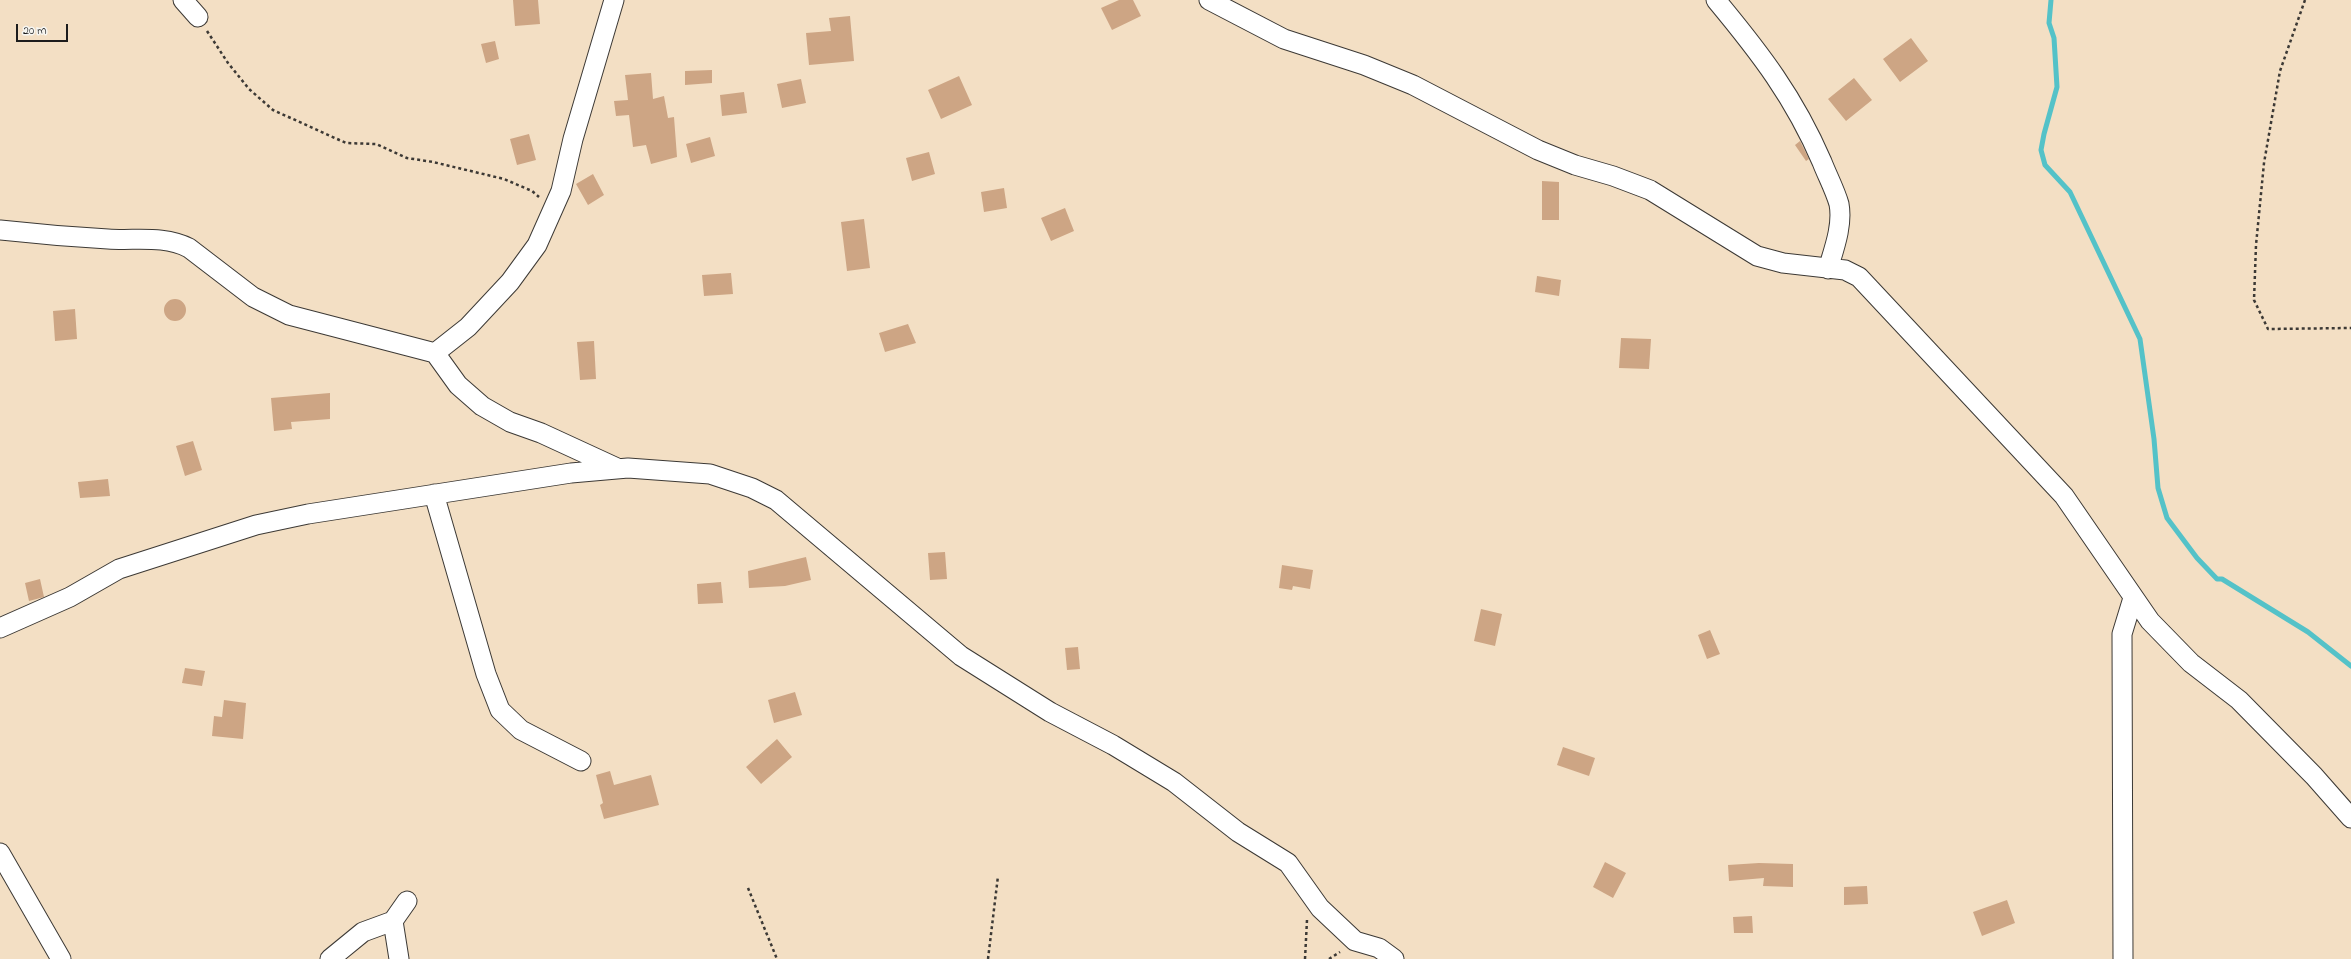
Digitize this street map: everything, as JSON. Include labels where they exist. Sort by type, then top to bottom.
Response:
[{"type":"street","points":[[183,0],[198,17]]},
{"type":"street","points":[[435,353],[468,327],[510,282],[537,245],[561,191],[573,139],[614,0]]},
{"type":"street","points":[[1209,0],[1284,39],[1364,65],[1413,85],[1538,150],[1575,165],[1613,176],[1650,190],[1757,256],[1782,263],[1844,270],[1859,277],[1888,310],[1985,410],[2064,496],[2150,621],[2191,663],[2239,700],[2314,776],[2351,818]]},
{"type":"street","points":[[1716,0],[1769,64],[1792,100],[1826,171],[1839,204],[1839,232],[1828,269]]},
{"type":"street","points":[[0,230],[120,240],[166,239],[178,242],[189,248],[253,297],[289,315],[435,353],[458,385],[482,406],[510,422],[541,433],[619,468]]},
{"type":"street","points":[[0,628],[70,597],[119,569],[256,525],[308,514],[571,473],[619,468],[668,470],[710,474],[752,488],[776,500],[961,656],[1050,712],[1113,745],[1174,782],[1238,832],[1288,863],[1320,908],[1355,941],[1379,948],[1394,959]]},
{"type":"street","points":[[434,494],[486,674],[500,710],[520,730],[581,761]]},
{"type":"street","points":[[2123,959],[2122,634],[2133,598]]},
{"type":"street","points":[[0,853],[61,959]]},
{"type":"street","points":[[330,959],[363,932],[393,921],[407,901]]},
{"type":"street","points":[[393,921],[399,959]]},
{"type":"path","points":[[2305,0],[2280,71],[2264,163],[2256,245],[2254,300],[2268,330],[2351,328]]},
{"type":"path","points":[[198,17],[228,63],[249,89],[273,110],[346,143],[376,144],[407,158],[433,162],[504,179],[532,191],[554,209]]},
{"type":"path","points":[[988,959],[998,876]]},
{"type":"path","points":[[748,888],[777,959]]},
{"type":"path","points":[[1305,959],[1308,891]]},
{"type":"building","points":[[513,0],[538,0],[540,24],[515,26]]},
{"type":"building","points":[[1119,0],[1133,0],[1141,16],[1112,30],[1101,8]]},
{"type":"building","points":[[850,16],[854,61],[809,65],[806,33],[831,31],[829,18]]},
{"type":"building","points":[[1911,38],[1928,61],[1900,82],[1883,59]]},
{"type":"building","points":[[495,41],[499,59],[486,63],[481,44]]},
{"type":"building","points":[[712,70],[712,83],[685,85],[685,71]]},
{"type":"building","points":[[651,73],[653,99],[664,96],[668,118],[674,117],[677,157],[651,164],[646,145],[633,147],[629,115],[616,116],[614,101],[628,100],[625,75]]},
{"type":"building","points":[[959,76],[972,105],[941,119],[928,90]]},
{"type":"building","points":[[1854,78],[1872,100],[1846,121],[1828,99]]},
{"type":"building","points":[[801,79],[806,103],[782,108],[777,84]]},
{"type":"building","points":[[744,92],[747,113],[722,116],[720,95]]},
{"type":"building","points":[[529,134],[536,160],[517,165],[510,139]]},
{"type":"building","points":[[710,137],[715,156],[691,163],[686,144]]},
{"type":"building","points":[[1800,141],[1809,159],[1806,161],[1795,145]]},
{"type":"building","points":[[929,152],[935,174],[912,181],[906,158]]},
{"type":"building","points":[[593,174],[604,195],[588,205],[576,184]]},
{"type":"building","points":[[1542,181],[1559,182],[1559,220],[1542,220]]},
{"type":"building","points":[[1004,188],[1007,208],[984,212],[981,192]]},
{"type":"building","points":[[1065,208],[1074,231],[1051,241],[1041,218]]},
{"type":"building","points":[[864,219],[870,268],[847,271],[841,222]]},
{"type":"building","points":[[731,273],[733,294],[704,296],[702,275]]},
{"type":"building","points":[[1537,276],[1561,280],[1559,296],[1535,292]]},
{"type":"building","points":[[175,299],[183,302],[186,310],[183,318],[175,321],[167,318],[164,310],[167,302]]},
{"type":"building","points":[[75,309],[77,339],[55,341],[53,311]]},
{"type":"building","points":[[908,324],[916,343],[885,352],[879,333]]},
{"type":"building","points":[[1621,338],[1651,339],[1649,369],[1619,368]]},
{"type":"building","points":[[594,341],[596,379],[580,380],[577,342]]},
{"type":"building","points":[[330,393],[330,419],[291,422],[292,429],[274,431],[271,398]]},
{"type":"building","points":[[193,441],[202,470],[185,476],[176,446]]},
{"type":"building","points":[[108,479],[110,496],[80,498],[78,482]]},
{"type":"building","points":[[945,552],[947,579],[930,580],[928,553]]},
{"type":"building","points":[[806,557],[811,580],[785,586],[749,588],[748,571]]},
{"type":"building","points":[[1282,565],[1313,570],[1310,589],[1293,586],[1292,590],[1279,588]]},
{"type":"building","points":[[40,579],[44,597],[29,601],[25,583]]},
{"type":"building","points":[[721,582],[723,603],[698,604],[697,584]]},
{"type":"building","points":[[1481,609],[1502,614],[1495,646],[1474,641]]},
{"type":"building","points":[[1710,630],[1720,654],[1707,659],[1698,635]]},
{"type":"building","points":[[1078,647],[1080,669],[1067,670],[1065,648]]},
{"type":"building","points":[[185,668],[205,671],[202,686],[182,683]]},
{"type":"building","points":[[795,692],[802,715],[774,723],[768,700]]},
{"type":"building","points":[[224,700],[246,703],[243,739],[212,736],[214,716],[222,717]]},
{"type":"building","points":[[777,739],[792,757],[761,784],[746,767]]},
{"type":"building","points":[[1563,747],[1595,758],[1589,776],[1557,765]]},
{"type":"building","points":[[610,771],[614,785],[651,775],[659,805],[604,819],[600,805],[603,803],[596,775]]},
{"type":"building","points":[[1605,862],[1626,873],[1613,898],[1593,887]]},
{"type":"building","points":[[1759,863],[1793,864],[1793,887],[1763,886],[1764,878],[1729,881],[1728,865]]},
{"type":"building","points":[[1867,886],[1868,904],[1844,905],[1844,887]]},
{"type":"building","points":[[2007,900],[2015,923],[1982,936],[1973,912]]},
{"type":"building","points":[[1752,916],[1753,933],[1734,933],[1733,917]]},
{"type":"waterway","points":[[2051,0],[2049,23],[2054,38],[2057,87],[2041,150],[2045,165],[2070,192],[2140,339],[2154,439],[2158,488],[2167,518],[2197,558],[2217,579],[2222,579],[2308,632],[2351,666]]}]
